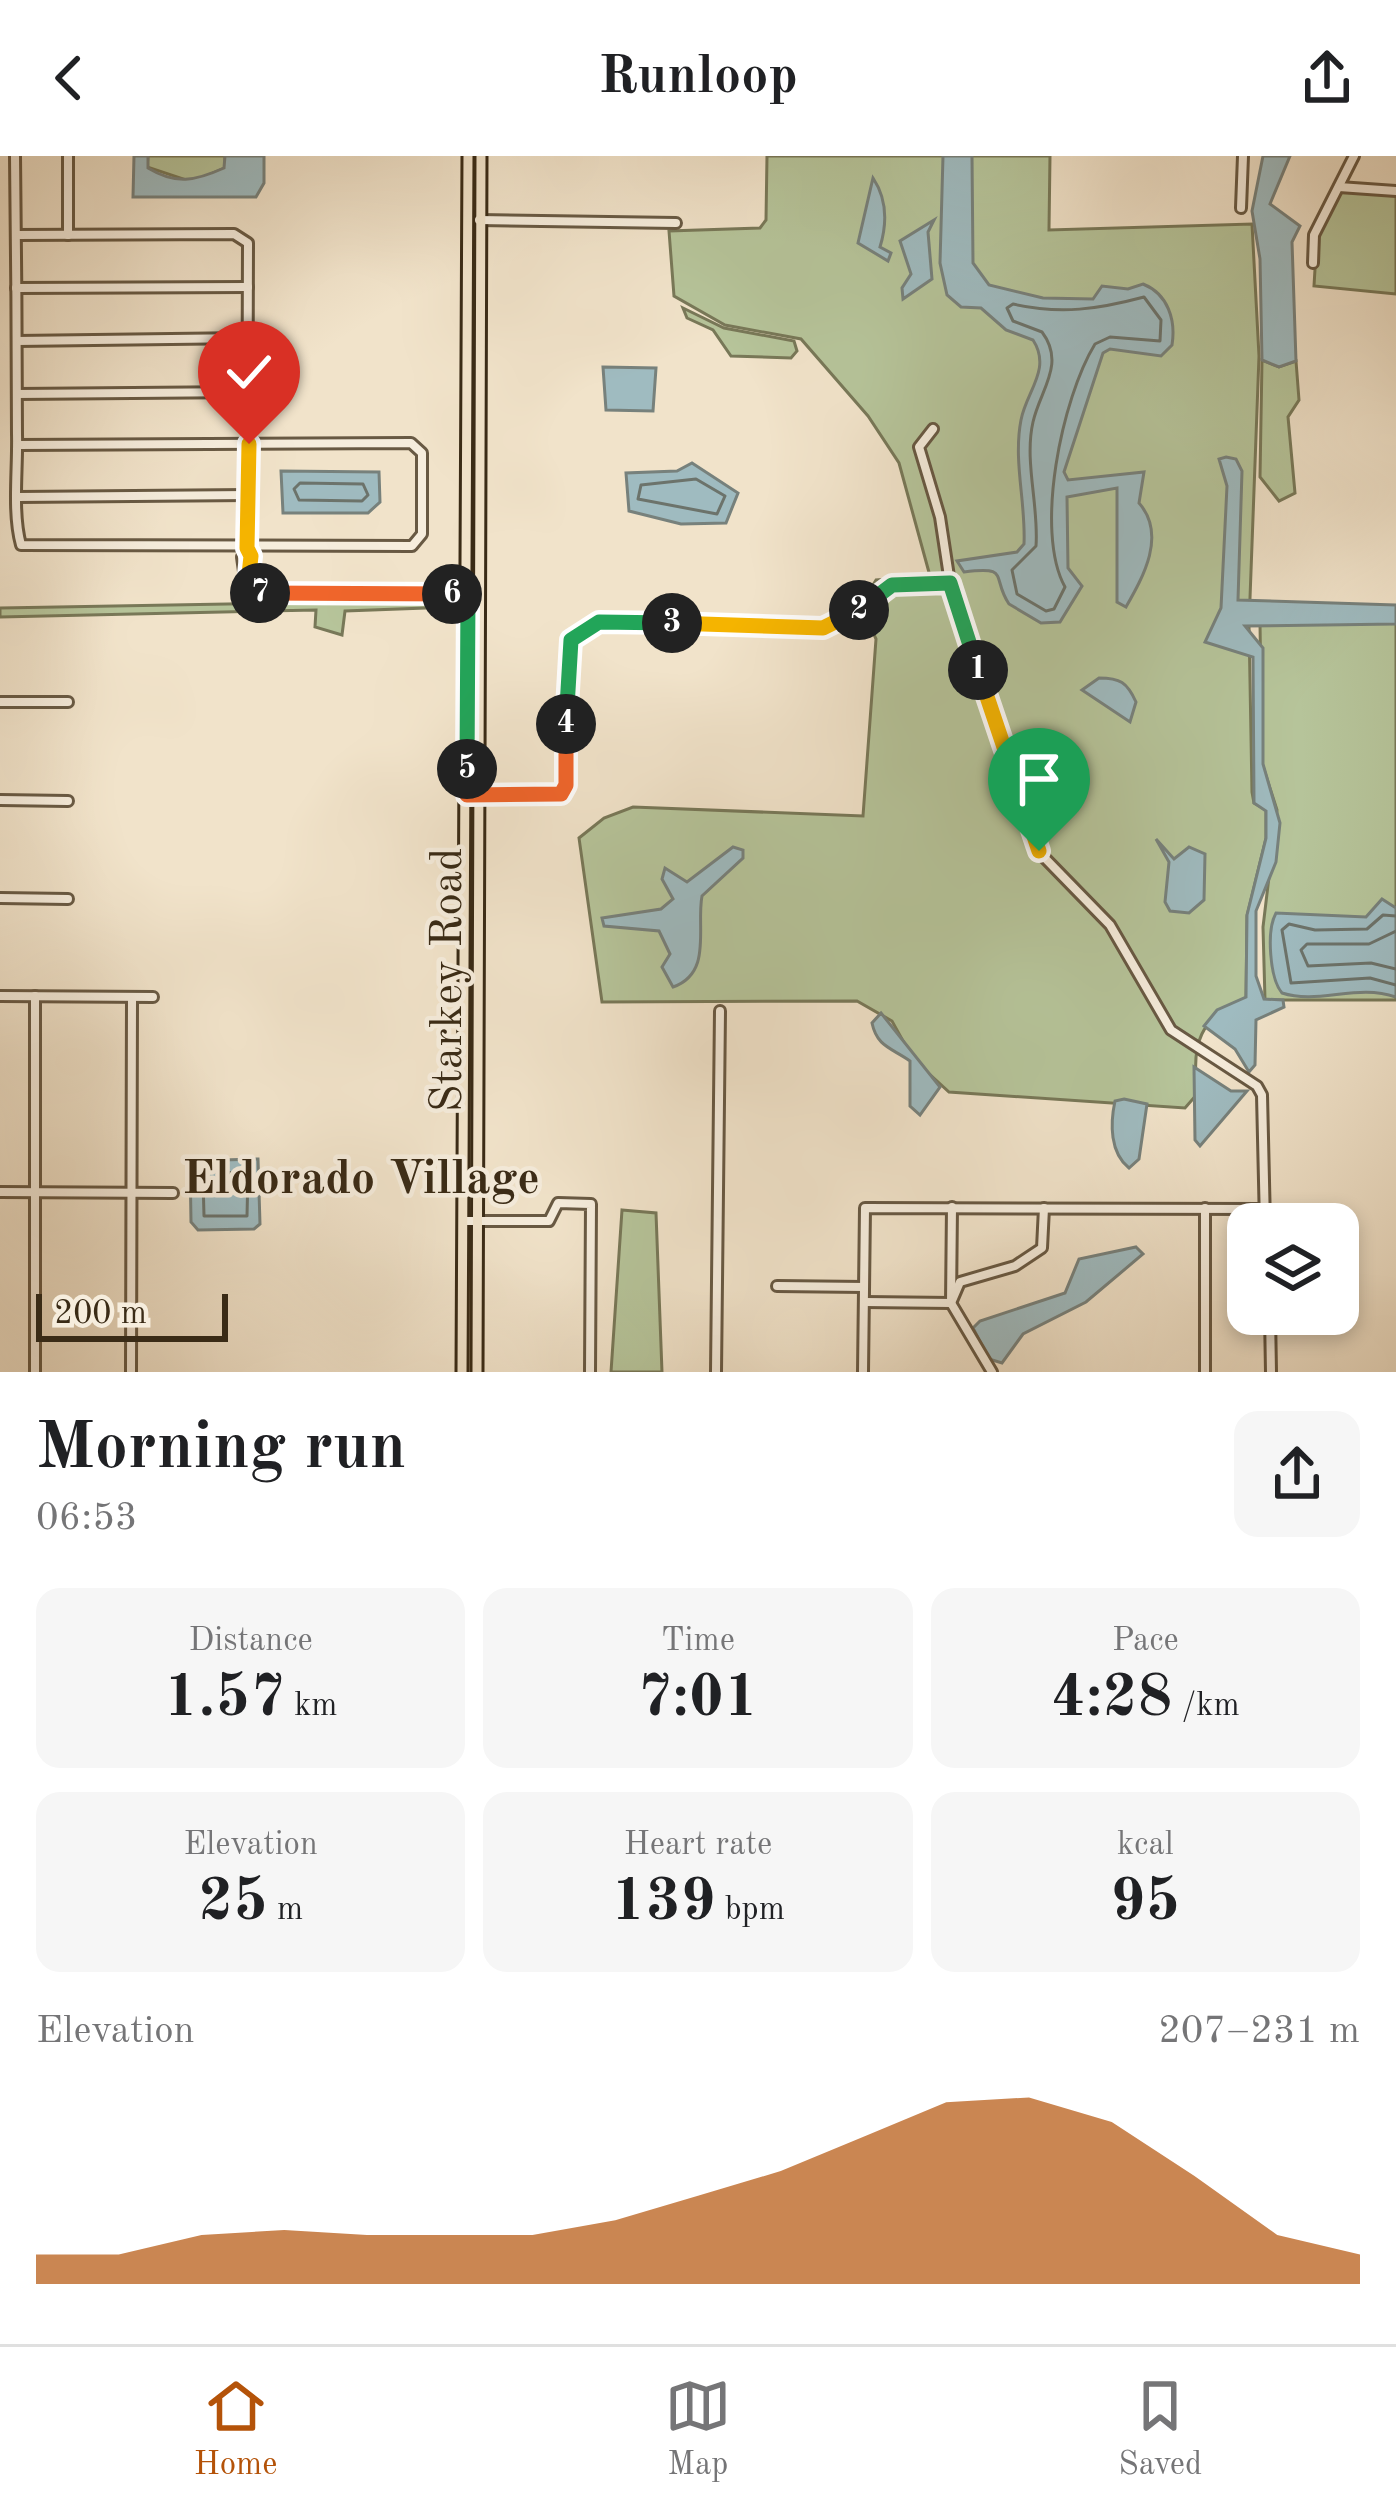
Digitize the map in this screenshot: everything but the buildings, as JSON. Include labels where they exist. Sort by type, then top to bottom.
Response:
[{"type":"main road","name":"Starkey Road","points":[[468,156],[468,594],[478,1372]]},
{"type":"main road","name":"Starkey Road","points":[[462,1372],[473,794],[482,593],[481,156]]},
{"type":"street","points":[[15,156],[17,445],[21,545],[247,548],[412,546],[418,542],[418,446],[17,445]]},
{"type":"street","points":[[68,156],[68,236]]},
{"type":"street","points":[[1241,208],[1243,156]]},
{"type":"street","points":[[1312,262],[1314,235],[1354,156]]},
{"type":"street","points":[[1339,187],[1396,191]]},
{"type":"street","points":[[468,220],[676,223]]},
{"type":"street","points":[[16,236],[243,236],[248,287],[247,548],[251,556],[247,593],[482,593]]},
{"type":"street","points":[[16,288],[248,287]]},
{"type":"street","points":[[16,341],[248,338]]},
{"type":"street","points":[[17,394],[248,392]]},
{"type":"street","points":[[933,429],[919,447],[940,518],[942,559],[1039,851],[1110,926],[1171,1030],[1257,1086],[1262,1095],[1264,1203]]},
{"type":"street","points":[[18,497],[249,495]]},
{"type":"street","points":[[473,794],[561,794],[566,785],[567,656],[571,640],[583,628],[618,621],[823,628],[842,622],[892,585],[950,583]]},
{"type":"street","points":[[0,702],[68,702]]},
{"type":"street","points":[[0,800],[68,801]]},
{"type":"street","points":[[0,898],[68,899]]},
{"type":"street","points":[[0,995],[132,1001],[153,997]]},
{"type":"street","points":[[35,996],[35,1372]]},
{"type":"street","points":[[130,1372],[132,1001]]},
{"type":"street","points":[[716,1372],[720,1011]]},
{"type":"street","points":[[0,1192],[172,1193]]},
{"type":"street","points":[[464,1221],[549,1221],[558,1203],[591,1204],[590,1372]]},
{"type":"street","points":[[863,1372],[865,1208],[1227,1208]]},
{"type":"street","points":[[952,1208],[951,1303],[992,1372]]},
{"type":"street","points":[[951,1303],[960,1282],[1028,1261],[1042,1248],[1044,1208]]},
{"type":"street","points":[[1204,1208],[1204,1372]]},
{"type":"street","points":[[777,1286],[864,1287]]},
{"type":"street","points":[[864,1302],[951,1303]]},
{"type":"street","points":[[1270,1335],[1271,1372]]},
{"type":"green space","points":[[148,156],[225,156],[225,168],[192,182],[147,167]]},
{"type":"green space","points":[[767,156],[1050,156],[1049,230],[1252,224],[1259,356],[1249,625],[1252,792],[1254,803],[1266,810],[1266,838],[1247,916],[1246,998],[1208,1023],[1196,1060],[1198,1093],[1185,1108],[949,1092],[913,1059],[892,1021],[857,1001],[602,1002],[579,838],[604,818],[633,807],[863,816],[876,639],[867,616],[868,595],[876,580],[930,576],[899,463],[868,416],[801,339],[725,325],[674,296],[669,231],[760,228],[766,220]]},
{"type":"green space","points":[[1340,191],[1396,194],[1396,294],[1314,286],[1317,236]]},
{"type":"green space","points":[[683,308],[724,328],[794,341],[797,351],[791,358],[731,356],[713,330],[687,318]]},
{"type":"green space","points":[[1262,360],[1279,367],[1296,361],[1299,400],[1288,417],[1295,493],[1279,501],[1260,477]]},
{"type":"green space","points":[[452,600],[452,607],[345,611],[342,635],[315,627],[316,610],[0,617],[0,608]]},
{"type":"green space","points":[[1396,622],[1396,1000],[1265,1000],[1263,927],[1277,810],[1262,763],[1260,623]]},
{"type":"green space","points":[[622,1210],[656,1213],[662,1372],[611,1372]]},
{"type":"water","points":[[134,156],[148,156],[148,168],[158,173],[186,179],[224,168],[225,156],[264,156],[264,183],[256,197],[133,197]]},
{"type":"water","points":[[943,156],[972,156],[973,263],[989,285],[1043,298],[1093,299],[1102,286],[1128,289],[1143,284],[1159,294],[1168,309],[1172,345],[1161,356],[1110,349],[1103,353],[1064,472],[1068,480],[1144,472],[1139,503],[1147,515],[1152,542],[1126,607],[1117,602],[1117,488],[1067,497],[1068,568],[1082,586],[1060,622],[1041,623],[1009,604],[994,572],[964,572],[957,561],[1017,552],[1024,544],[1019,435],[1040,361],[1033,340],[1006,330],[981,308],[961,307],[947,295],[940,263]]},
{"type":"water","points":[[1263,156],[1290,156],[1270,204],[1300,226],[1292,242],[1296,361],[1279,367],[1262,360],[1260,259],[1252,211]]},
{"type":"water","points":[[873,178],[883,203],[880,247],[891,253],[888,261],[858,243]]},
{"type":"water","points":[[934,220],[928,232],[932,279],[903,299],[902,288],[911,274],[900,241]]},
{"type":"water","points":[[603,367],[656,368],[653,411],[606,410]]},
{"type":"water","points":[[1219,459],[1236,459],[1242,471],[1238,600],[1396,605],[1396,624],[1245,626],[1263,648],[1263,764],[1280,823],[1276,862],[1256,911],[1256,976],[1264,999],[1283,1000],[1284,1007],[1256,1020],[1255,1065],[1249,1072],[1235,1049],[1204,1026],[1217,1010],[1246,997],[1247,915],[1266,838],[1266,811],[1254,803],[1253,657],[1205,642],[1221,608],[1227,486]]},
{"type":"water","points":[[692,463],[738,493],[726,523],[681,524],[629,511],[626,473],[677,471]]},
{"type":"water","points":[[281,471],[379,472],[380,502],[368,513],[283,513]]},
{"type":"water","points":[[1099,678],[1118,680],[1129,690],[1136,702],[1130,722],[1082,690]]},
{"type":"water","points":[[1156,839],[1174,859],[1189,847],[1205,854],[1204,900],[1189,913],[1170,911],[1165,902],[1169,862]]},
{"type":"water","points":[[733,847],[743,850],[743,858],[702,896],[698,960],[694,971],[673,987],[662,967],[670,954],[659,931],[604,926],[602,918],[661,909],[673,899],[662,879],[665,868],[687,882]]},
{"type":"water","points":[[1382,899],[1396,908],[1396,997],[1367,992],[1310,997],[1282,993],[1271,954],[1276,913],[1366,917]]},
{"type":"water","points":[[881,1013],[940,1087],[920,1115],[910,1106],[910,1061],[886,1046],[874,1031],[872,1023]]},
{"type":"water","points":[[1194,1067],[1231,1091],[1247,1091],[1200,1146],[1195,1140]]},
{"type":"water","points":[[1115,1101],[1147,1104],[1139,1159],[1129,1168],[1118,1154],[1112,1128]]},
{"type":"water","points":[[258,1159],[260,1224],[254,1229],[198,1230],[191,1222],[190,1161]]},
{"type":"water","points":[[1136,1247],[1143,1254],[1086,1302],[1023,1334],[1002,1363],[989,1359],[973,1328],[980,1321],[1065,1293],[1079,1259]]},
{"type":"district","name":"Eldorado Village","points":[[361,1176]]},
{"type":"route","points":[[249,444],[247,593],[468,594],[467,795],[561,794],[566,785],[567,656],[571,640],[583,628],[618,621],[823,628],[842,622],[879,590],[892,585],[950,583],[1039,851]]}]
